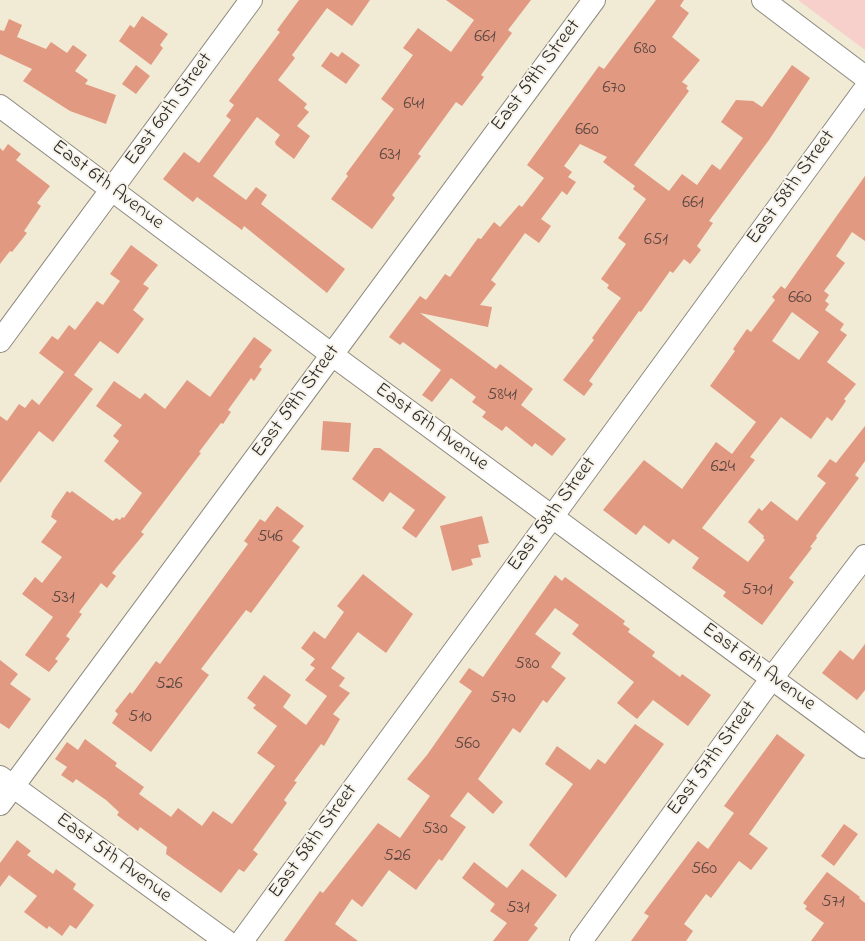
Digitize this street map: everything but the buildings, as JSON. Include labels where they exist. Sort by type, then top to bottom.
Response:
[{"type":"street","name":"East 60th Street","points":[[0,341],[251,0]]},
{"type":"street","name":"East 59th Street","points":[[0,804],[7,782],[332,354],[594,0]]},
{"type":"street","points":[[762,0],[865,77]]},
{"type":"street","name":"East 58th Street","points":[[242,941],[865,89]]},
{"type":"street","name":"East 6th Avenue","points":[[0,106],[551,517],[865,747]]},
{"type":"street","name":"East 57th Street","points":[[581,941],[772,678],[865,556]]},
{"type":"street","name":"East 5th Avenue","points":[[7,782],[226,941]]},
{"type":"shaded area","points":[[798,0],[865,0],[865,50]]}]
